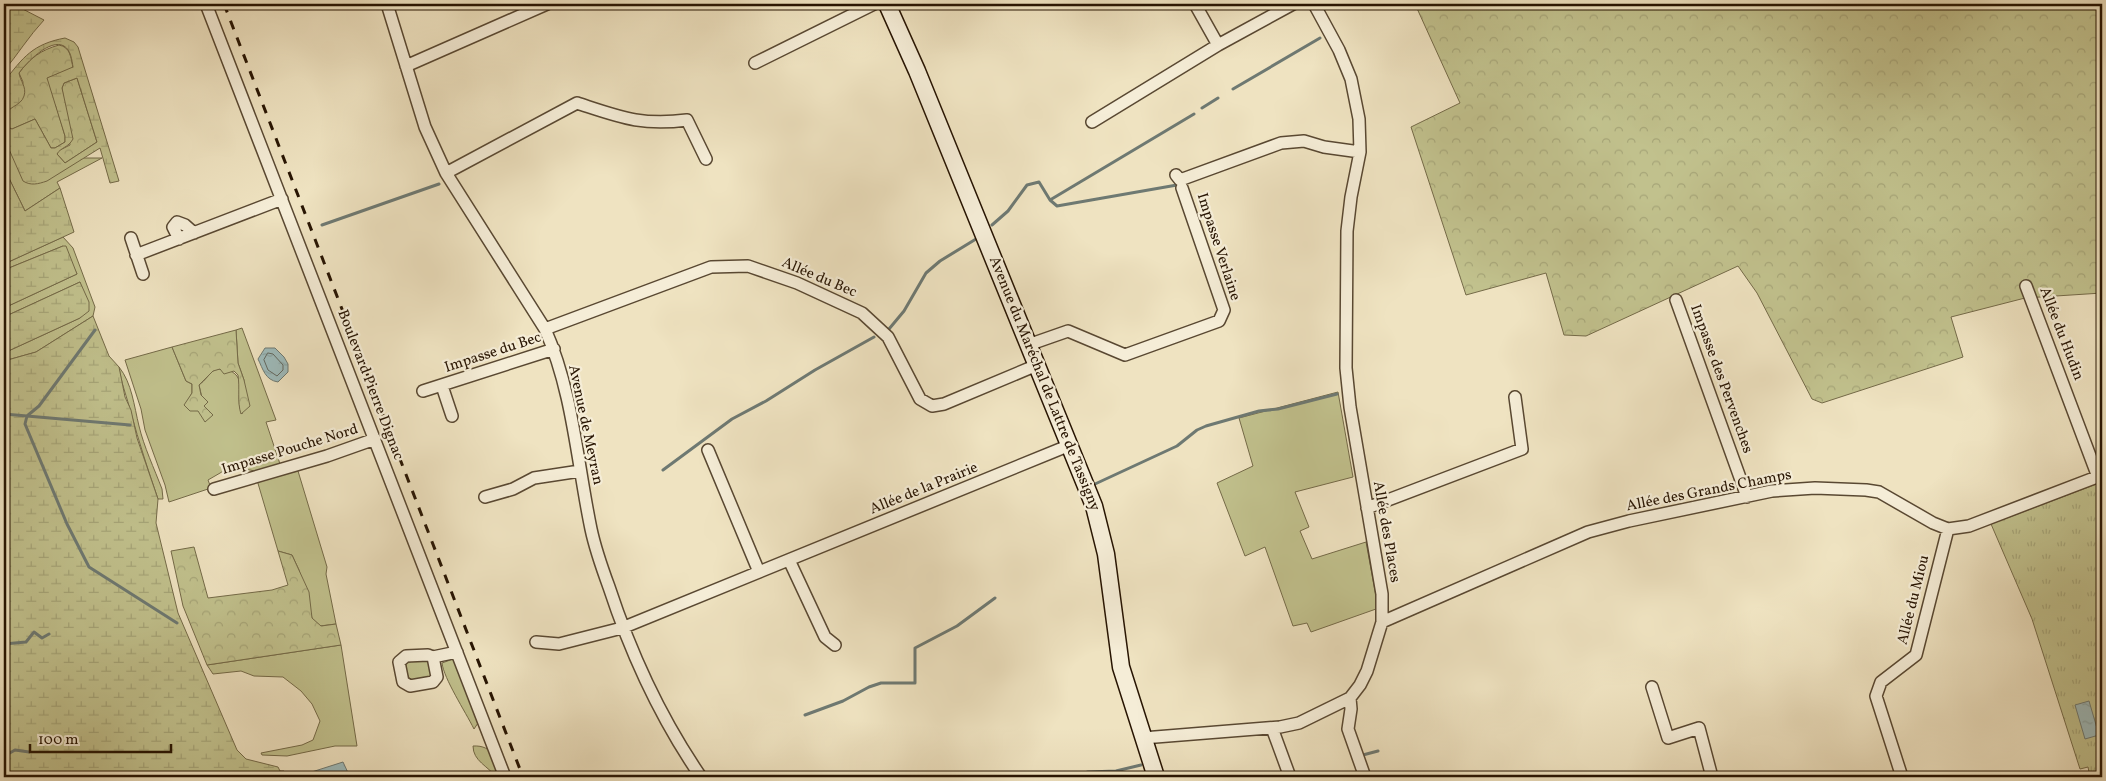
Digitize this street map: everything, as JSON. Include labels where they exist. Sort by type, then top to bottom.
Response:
[{"type":"main road","name":"Avenue du Maréchal de Lattre de Tassigny","points":[[886,5],[918,71],[1092,500],[1102,534],[1121,667],[1156,777]]},
{"type":"street","name":"Boulevard Pierre Dignac","points":[[206,4],[505,777]]},
{"type":"street","name":"Avenue de Meyran","points":[[387,4],[426,127],[446,172],[544,329],[554,349],[567,394],[591,531],[622,628],[638,665],[666,718],[702,777]]},
{"type":"street","points":[[406,66],[547,4]]},
{"type":"street","points":[[1195,4],[1218,45]]},
{"type":"street","points":[[1092,122],[1218,45],[1293,4]]},
{"type":"street","name":"Allée des Places","points":[[1314,4],[1339,50],[1351,79],[1360,119],[1360,152],[1351,197],[1347,231],[1346,368],[1350,407],[1382,594],[1382,622],[1368,671],[1350,698]]},
{"type":"street","points":[[755,63],[886,5]]},
{"type":"street","points":[[446,172],[577,103],[632,121],[652,123],[687,120],[706,159]]},
{"type":"street","points":[[1176,175],[1180,180],[1281,143],[1304,141],[1324,147],[1360,152]]},
{"type":"street","name":"Impasse Verlaine","points":[[1028,345],[1068,331],[1125,355],[1219,322],[1224,310],[1182,188]]},
{"type":"street","points":[[136,255],[282,199]]},
{"type":"street","points":[[179,239],[174,227],[177,222],[186,225],[194,233]]},
{"type":"street","points":[[130,238],[143,274]]},
{"type":"street","name":"Allée du Bec","points":[[544,329],[711,267],[748,266],[797,283],[862,313],[888,337],[920,400],[932,406],[944,404],[1037,365]]},
{"type":"street","name":"Allée du Hudin","points":[[2026,286],[2100,476]]},
{"type":"street","name":"Impasse des Pervenches","points":[[1676,300],[1748,496]]},
{"type":"street","name":"Impasse du Bec","points":[[423,391],[554,349]]},
{"type":"street","name":"Impasse du Bec","points":[[442,386],[452,416]]},
{"type":"street","points":[[1367,508],[1522,449],[1515,397]]},
{"type":"street","name":"Impasse Pouche Nord","points":[[214,489],[375,440]]},
{"type":"street","name":"Allée de la Prairie","points":[[536,642],[559,644],[622,628],[1070,446]]},
{"type":"street","points":[[708,450],[758,572]]},
{"type":"street","points":[[485,497],[513,489],[534,478],[580,471]]},
{"type":"street","points":[[1948,529],[1969,526],[2100,476]]},
{"type":"street","name":"Allée des Grands Champs","points":[[1382,622],[1588,532],[1629,520],[1787,489],[1866,490],[1885,495],[1933,524],[1948,529]]},
{"type":"street","name":"Allée du Miou","points":[[1902,777],[1876,696],[1881,682],[1916,655],[1948,529]]},
{"type":"street","points":[[790,560],[825,637],[835,645]]},
{"type":"street","points":[[433,657],[457,652]]},
{"type":"street","points":[[1652,687],[1668,738],[1699,728],[1712,777]]},
{"type":"street","points":[[1143,738],[1272,728],[1299,723],[1350,698],[1351,709],[1348,729],[1365,777]]},
{"type":"street","points":[[1272,728],[1290,777]]},
{"type":"green space","points":[[4,4],[13,4],[44,20],[4,71]]},
{"type":"green space","points":[[1415,4],[2102,4],[2102,293],[2025,298],[1951,317],[1963,357],[1822,403],[1812,399],[1757,293],[1738,266],[1586,336],[1564,335],[1546,273],[1466,295],[1411,127],[1460,103]]},
{"type":"green space","points":[[65,38],[74,42],[78,47],[119,181],[110,183],[100,148],[47,181],[29,184],[23,181],[4,138],[4,121],[5,126],[12,129],[35,119],[51,148],[55,148],[65,142],[65,136],[47,78],[73,67],[70,53],[64,46],[52,45],[45,48],[27,63],[19,73],[25,90],[24,96],[20,102],[7,112],[4,120],[4,82],[17,65],[30,53],[54,41]],"holes":[[[77,78],[97,142],[65,163],[57,154],[73,139],[62,88],[64,83]]]},
{"type":"green space","points":[[59,45],[68,50],[73,68],[48,78],[65,136],[65,142],[55,148],[51,148],[35,119],[12,129],[5,126],[4,117],[8,110],[21,101],[23,82],[19,73],[36,55]]},
{"type":"green space","points":[[77,78],[97,142],[65,163],[57,154],[58,151],[70,145],[62,88],[64,83]]},
{"type":"green space","points":[[4,138],[13,155],[54,175],[77,158],[102,158],[57,182],[60,188],[25,211],[4,168]]},
{"type":"green space","points":[[4,168],[25,211],[60,188],[74,232],[4,264]]},
{"type":"green space","points":[[63,237],[73,248],[95,307],[93,316],[36,352],[4,361],[4,353],[80,318],[80,282],[4,317],[4,308],[77,274],[63,246],[4,270],[4,264]]},
{"type":"green space","points":[[66,246],[77,274],[4,308],[4,270]]},
{"type":"green space","points":[[80,282],[89,302],[89,311],[80,318],[4,353],[4,317]]},
{"type":"green space","points":[[93,316],[109,356],[119,367],[125,397],[131,410],[137,438],[158,499],[156,523],[178,613],[237,750],[246,759],[278,767],[280,771],[284,771],[286,777],[4,777],[4,361],[36,352]]},
{"type":"green space","points":[[242,328],[276,420],[266,422],[281,467],[259,472],[241,468],[227,469],[208,480],[211,488],[169,502],[165,485],[145,430],[141,409],[125,360],[172,347],[186,381],[192,384],[192,393],[188,400],[204,406],[199,385],[215,370],[224,369],[232,372],[239,381],[239,400],[242,414],[244,380],[238,363],[236,330]]},
{"type":"green space","points":[[236,330],[238,363],[250,406],[241,414],[238,375],[234,371],[224,374],[220,369],[213,371],[199,385],[201,395],[208,402],[204,406],[213,415],[205,422],[198,411],[190,411],[184,405],[192,393],[192,384],[186,381],[172,347]]},
{"type":"green space","points":[[119,367],[130,387],[141,434],[162,489],[163,499],[158,499],[137,435]]},
{"type":"green space","points":[[1338,392],[1353,477],[1295,492],[1309,527],[1300,531],[1312,559],[1366,542],[1376,596],[1376,609],[1311,632],[1307,623],[1293,626],[1265,547],[1245,556],[1217,483],[1253,466],[1239,418]]},
{"type":"green space","points":[[298,471],[327,567],[326,574],[336,624],[320,626],[312,618],[299,570],[292,555],[278,551],[257,480]]},
{"type":"green space","points":[[2102,482],[2102,777],[2090,777],[2088,767],[2080,769],[2032,619],[1991,524]]},
{"type":"green space","points":[[194,547],[208,598],[272,590],[288,585],[278,551],[292,555],[309,592],[312,618],[321,626],[336,624],[341,645],[207,665],[183,606],[171,551]]},
{"type":"green space","points":[[341,645],[357,746],[335,746],[287,756],[262,755],[261,753],[302,745],[313,740],[320,721],[312,704],[301,691],[283,677],[254,676],[241,671],[213,674],[207,665]]},
{"type":"green space","points":[[453,659],[478,723],[474,729],[444,670],[442,663]]},
{"type":"green space","points":[[428,661],[433,677],[411,680],[406,671],[407,662]]},
{"type":"green space","points":[[473,746],[480,746],[490,751],[501,777],[496,777],[478,760]]},
{"type":"water","points":[[265,348],[275,348],[288,364],[288,372],[278,382],[267,376],[258,359]]},
{"type":"water","points":[[2089,701],[2099,735],[2085,739],[2075,705]]},
{"type":"water","points":[[343,762],[350,777],[296,777]]},
{"type":"waterway","points":[[1233,89],[1320,38]]},
{"type":"waterway","points":[[1202,108],[1218,98]]},
{"type":"waterway","points":[[1050,200],[1194,114]]},
{"type":"waterway","points":[[992,225],[1008,211],[1027,185],[1039,182],[1050,200],[1057,206],[1177,185]]},
{"type":"waterway","points":[[322,225],[439,184]]},
{"type":"waterway","points":[[889,329],[904,311],[926,273],[940,261],[976,239]]},
{"type":"waterway","points":[[95,330],[39,406],[27,416],[25,424],[67,524],[89,567],[177,623]]},
{"type":"waterway","points":[[663,470],[732,419],[874,337]]},
{"type":"waterway","points":[[1095,484],[1177,446],[1197,430],[1206,426],[1259,411],[1278,409],[1337,394]]},
{"type":"waterway","points":[[4,414],[130,425]]},
{"type":"waterway","points":[[805,715],[843,701],[869,687],[881,683],[915,683],[915,648],[957,626],[995,598]]},
{"type":"waterway","points":[[4,644],[26,642],[34,632],[42,638],[49,634]]},
{"type":"waterway","points":[[4,752],[8,754],[15,750],[29,752]]},
{"type":"waterway","points":[[1359,756],[1378,751]]},
{"type":"waterway","points":[[1072,777],[1088,772],[1116,771],[1141,765]]},
{"type":"railway","points":[[224,4],[523,777]]}]
